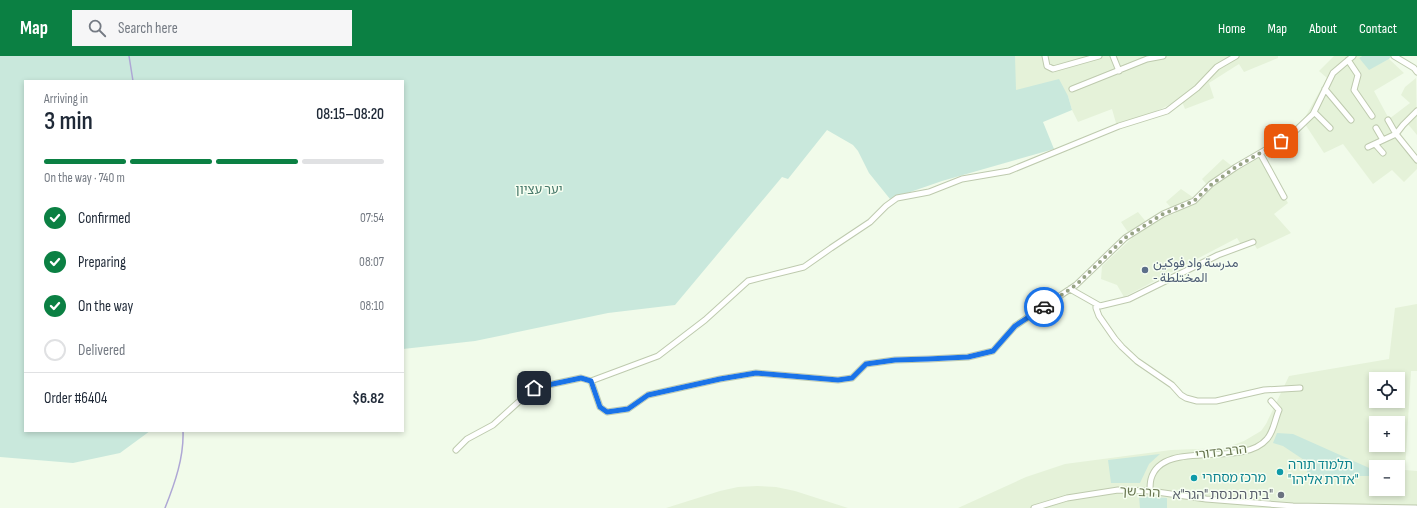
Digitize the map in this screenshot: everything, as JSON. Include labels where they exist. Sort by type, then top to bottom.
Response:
[{"type":"street","points":[[1045,56],[1047,66],[1053,69],[1100,56]]},
{"type":"street","points":[[1113,56],[1119,71]]},
{"type":"street","points":[[1072,89],[1148,59],[1163,56]]},
{"type":"street","points":[[456,450],[467,439],[493,425],[534,388],[581,378],[591,381],[658,356],[705,320],[748,281],[804,267],[870,222],[886,206],[897,198],[929,192],[962,179],[1009,171],[1119,126],[1167,111],[1197,88],[1217,67],[1236,56]]},
{"type":"street","points":[[591,381],[600,407],[607,412],[628,409],[648,395],[749,374],[838,380],[852,378],[866,364],[895,360],[968,357],[993,351],[1015,326],[1076,285],[1125,238],[1163,214],[1194,201],[1212,184],[1236,167],[1291,135],[1314,112],[1333,73],[1353,56]]},
{"type":"street","points":[[1394,56],[1414,68],[1417,72]]},
{"type":"street","points":[[1348,60],[1358,75],[1354,90],[1372,116]]},
{"type":"street","points":[[1325,90],[1350,120]]},
{"type":"street","points":[[1368,147],[1396,134],[1417,111]]},
{"type":"street","points":[[1314,112],[1330,128]]},
{"type":"street","points":[[1388,120],[1396,134],[1417,160]]},
{"type":"street","points":[[1376,128],[1382,140]]},
{"type":"street","points":[[1375,144],[1383,153]]},
{"type":"street","points":[[1260,153],[1284,197]]},
{"type":"street","points":[[1070,289],[1100,306],[1129,298],[1218,255],[1253,242]]},
{"type":"street","points":[[1096,304],[1099,316],[1122,347],[1137,361],[1172,385],[1181,395],[1190,399],[1197,401],[1216,401],[1264,390],[1300,388]]},
{"type":"street","name":"הרב כדורי","points":[[1150,492],[1151,478],[1165,461],[1179,457],[1250,450],[1259,446],[1268,438],[1279,410],[1271,401]]},
{"type":"street","name":"הרב שך","points":[[1034,508],[1067,498],[1118,490],[1272,505],[1416,508]]},
{"type":"shaded area","points":[[1015,56],[1278,56],[1278,58],[1244,72],[1239,64],[1209,83],[1214,98],[1185,109],[1181,99],[1118,130],[1112,109],[1078,122],[1072,110],[1068,96],[1015,90]]},
{"type":"shaded area","points":[[1334,56],[1362,56],[1359,58],[1369,69],[1389,59],[1404,73],[1374,91],[1389,119],[1410,103],[1401,95],[1405,87],[1416,78],[1417,135],[1407,123],[1397,133],[1417,157],[1417,169],[1404,182],[1392,170],[1373,184],[1343,144],[1324,153],[1303,121],[1327,78],[1319,71]]},
{"type":"shaded area","points":[[1272,126],[1280,136],[1270,144],[1264,133]]},
{"type":"shaded area","points":[[1258,154],[1288,203],[1274,214],[1291,233],[1257,249],[1252,240],[1242,246],[1237,238],[1124,297],[1117,285],[1101,279],[1102,266],[1132,238],[1121,222],[1138,212],[1147,223],[1176,213],[1166,202],[1181,189],[1194,198],[1208,186],[1202,179],[1223,159],[1233,167]]},
{"type":"shaded area","points":[[1417,304],[1417,371],[1411,371],[1405,470],[1417,471],[1417,508],[958,508],[1026,477],[1065,464],[1171,450],[1225,448],[1244,441],[1261,431],[1266,424],[1289,376],[1389,359],[1395,308]]},
{"type":"shaded area","points":[[738,487],[776,487],[795,491],[848,508],[666,508],[720,491]]},
{"type":"green space","name":"יער עציון","points":[[0,56],[1015,56],[1016,90],[1059,79],[1068,96],[1072,110],[1043,122],[1054,149],[942,181],[890,199],[869,173],[858,151],[853,145],[827,130],[788,179],[782,177],[675,305],[608,313],[475,341],[404,349],[404,80],[24,80],[24,432],[149,432],[120,453],[73,463],[0,457]]},
{"type":"green space","points":[[1362,56],[1391,56],[1389,59],[1369,70],[1359,58]]},
{"type":"green space","points":[[1277,433],[1293,434],[1369,468],[1369,476],[1307,476],[1307,462],[1283,446],[1273,443]]},
{"type":"green space","points":[[1160,454],[1149,464],[1140,483],[1111,483],[1108,460]]},
{"type":"green space","points":[[1139,496],[1167,498],[1167,508],[1140,508]]},
{"type":"waterway","points":[[129,56],[133,80]]},
{"type":"waterway","points":[[165,508],[178,470],[182,450],[183,432]]},
{"type":"way so far","points":[[1044,307],[1076,285],[1125,238],[1163,214],[1194,201],[1212,184],[1236,167],[1281,141]]},
{"type":"place","name":"مدرسة واد فوكين - المختلطة","points":[[1145,270]]},
{"type":"place","name":"תלמוד תורה \"אדרת אליהו\"","points":[[1280,472]]},
{"type":"place","name":"מרכז מסחרי","points":[[1194,478]]},
{"type":"place","name":"בית הכנסת \"הגר\"א\"","points":[[1281,495]]},
{"type":"route","points":[[534,388],[581,378],[591,381],[600,407],[607,412],[628,409],[648,395],[720,379],[756,373],[838,380],[852,378],[866,364],[895,360],[968,357],[993,351],[1015,326],[1044,307]]}]
